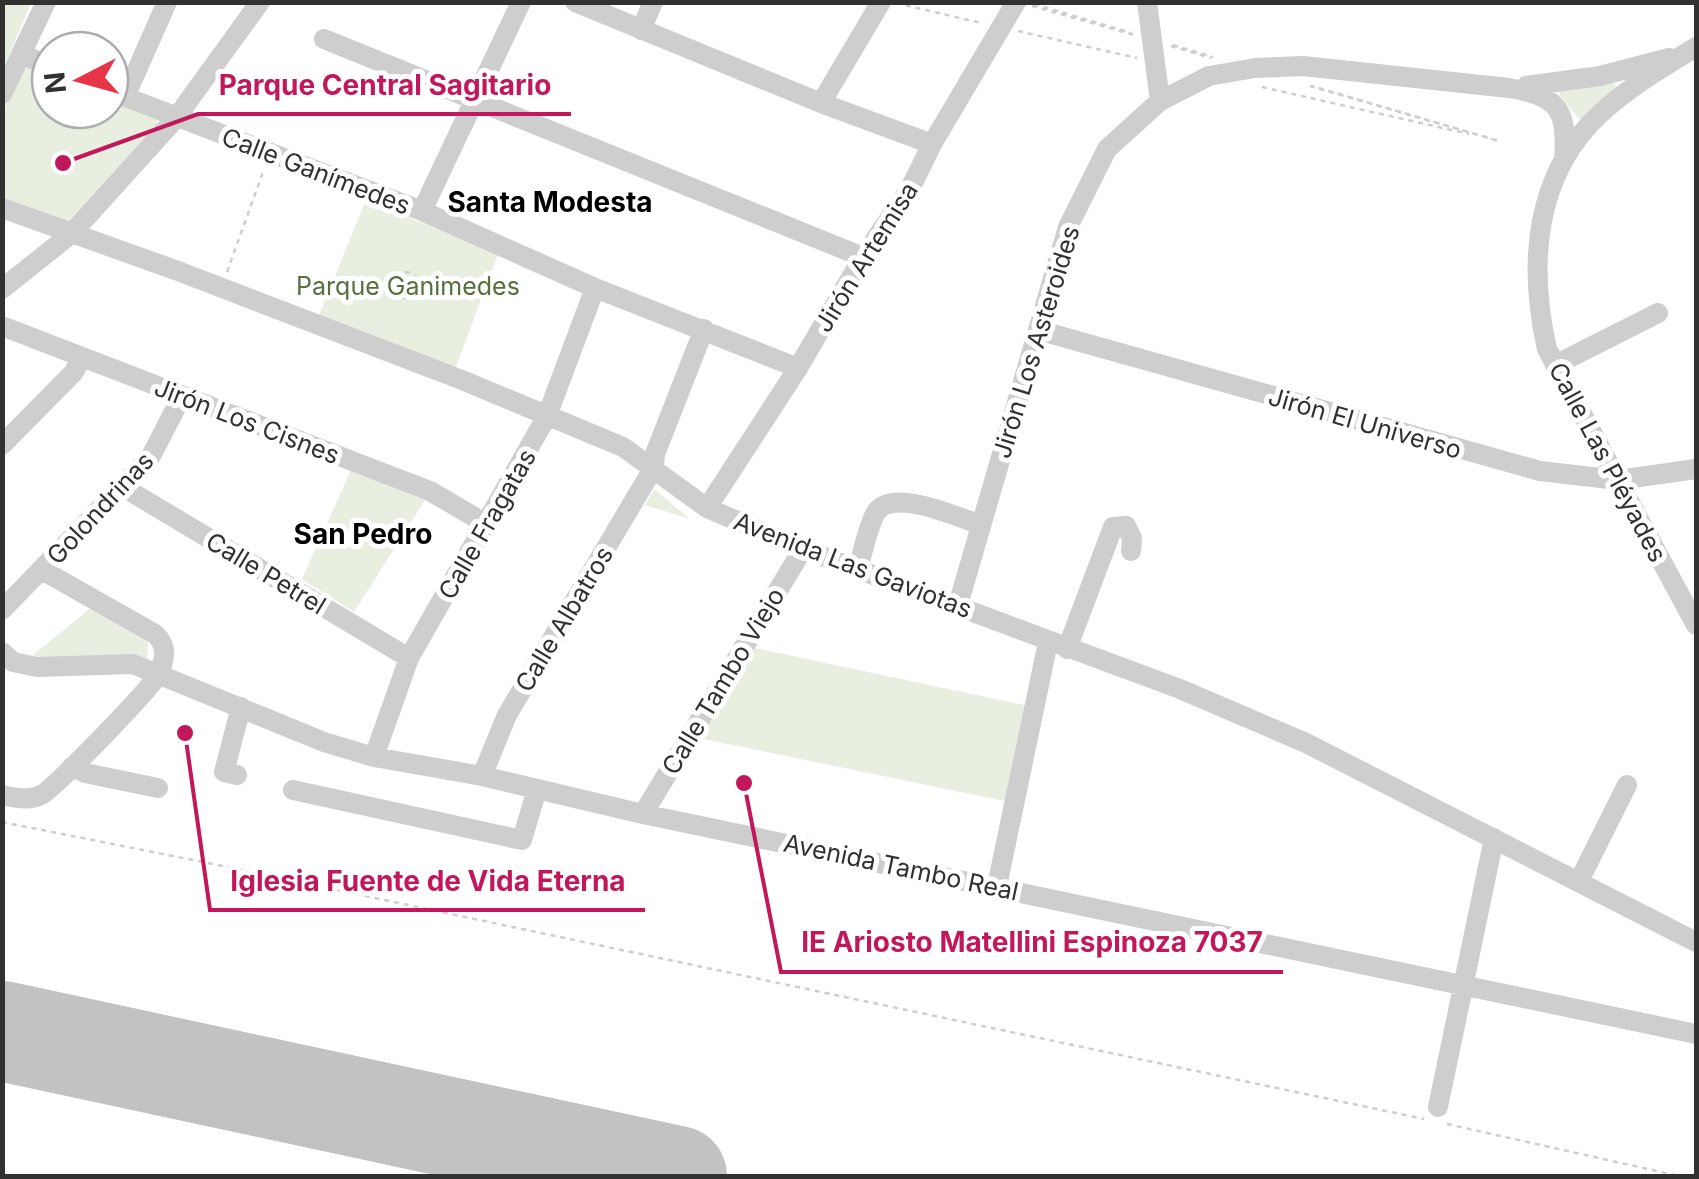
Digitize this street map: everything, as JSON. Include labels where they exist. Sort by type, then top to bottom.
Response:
[{"type":"street","points":[[2,94],[46,2]]},
{"type":"street","points":[[130,70],[167,2]]},
{"type":"street","points":[[2,289],[71,234],[176,118],[260,2]]},
{"type":"street","points":[[422,211],[521,2]]},
{"type":"street","points":[[574,2],[932,144]]},
{"type":"street","points":[[641,30],[653,2]]},
{"type":"street","name":"Jirón Artemisa","points":[[708,508],[798,368],[863,257],[910,189],[932,144],[1016,2]]},
{"type":"street","points":[[1147,2],[1160,101]]},
{"type":"street","points":[[820,102],[880,3]]},
{"type":"street","points":[[324,40],[863,257]]},
{"type":"street","name":"Calle Las Pléyades","points":[[1509,88],[1600,76],[1691,50]]},
{"type":"street","name":"Calle Las Pléyades","points":[[1691,50],[1602,112],[1564,159],[1543,219],[1535,272],[1538,312],[1547,349],[1696,626]]},
{"type":"street","points":[[21,54],[30,58]]},
{"type":"street","name":"Jirón Los Asteroides","points":[[958,605],[1068,227],[1107,148],[1160,101],[1208,76],[1256,68],[1303,66],[1509,88]]},
{"type":"street","points":[[1509,88],[1540,93],[1554,105],[1566,132],[1564,159]]},
{"type":"street","name":"Calle Ganímedes","points":[[130,99],[422,211],[595,288],[798,368]]},
{"type":"street","name":"Avenida Las Gaviotas","points":[[2,208],[222,288],[623,446],[708,508],[803,549],[1180,689],[1306,743],[1696,942]]},
{"type":"street","name":"Calle Fragatas","points":[[374,757],[410,658],[547,416],[595,288]]},
{"type":"street","points":[[1555,366],[1658,313]]},
{"type":"street","name":"Jirón Los Cisnes","points":[[2,326],[430,491],[488,525]]},
{"type":"street","name":"Calle Albatros","points":[[482,776],[507,716],[654,466],[655,454],[704,329]]},
{"type":"street","name":"Jirón El Universo","points":[[1038,330],[1513,465],[1618,480],[1696,469]]},
{"type":"street","points":[[2,445],[74,372],[81,358]]},
{"type":"street","name":"Golondrinas","points":[[2,610],[151,456],[182,396]]},
{"type":"street","name":"Calle Petrel","points":[[123,487],[410,658]]},
{"type":"street","points":[[858,568],[876,512],[885,503],[916,504],[981,525]]},
{"type":"street","points":[[997,886],[1057,646],[1113,527],[1126,526],[1132,538],[1131,551]]},
{"type":"street","name":"Calle Tambo Viejo","points":[[642,814],[803,549]]},
{"type":"street","points":[[2,795],[35,797],[51,790],[154,681],[166,651],[155,634],[42,570]]},
{"type":"street","name":"Avenida Tambo Real","points":[[6,663],[66,668],[126,663],[158,672],[324,742],[374,757],[482,776],[642,814],[1696,1034]]},
{"type":"street","points":[[237,775],[224,772],[240,707]]},
{"type":"street","points":[[72,767],[85,774],[158,788]]},
{"type":"street","points":[[1579,881],[1626,785]]},
{"type":"street","points":[[293,790],[522,840],[536,789]]},
{"type":"street","points":[[1438,1107],[1494,838]]},
{"type":"path","points":[[222,288],[269,153]]},
{"type":"path","points":[[410,273],[418,280],[418,290],[412,297],[403,298],[393,290],[392,282],[400,274],[410,273]]},
{"type":"path","points":[[2,822],[1680,1176]]},
{"type":"green space","points":[[2,3],[31,3],[3,69]]},
{"type":"green space","points":[[24,66],[30,68],[30,130],[130,130],[130,107],[158,119],[68,222],[3,201],[3,110]]},
{"type":"green space","points":[[1614,83],[1616,87],[1580,120],[1559,95],[1560,91]]},
{"type":"green space","name":"Parque Ganimedes","points":[[366,200],[498,254],[454,372],[317,320]]},
{"type":"green space","points":[[351,470],[425,500],[354,612],[302,579]]},
{"type":"green space","points":[[654,489],[690,519],[645,505]]},
{"type":"green space","points":[[92,607],[145,636],[147,661],[128,655],[62,661],[33,655]]},
{"type":"green space","points":[[755,648],[1029,706],[1009,802],[699,738]]},
{"type":"taxiway","points":[[505,1140],[516,1150],[530,1176]]},
{"type":"taxiway","points":[[568,1176],[618,1164]]},
{"type":"runway","points":[[2,1031],[677,1176]]},
{"type":"place","name":"Parque Central Sagitario","points":[[63,163]]},
{"type":"place","name":"Iglesia Fuente de Vida Eterna","points":[[185,733]]},
{"type":"place","name":"IE Ariosto Matellini Espinoza 7037","points":[[744,783]]},
{"type":"district","name":"Santa Modesta","points":[[550,202]]},
{"type":"district","name":"San Pedro","points":[[363,534]]}]
